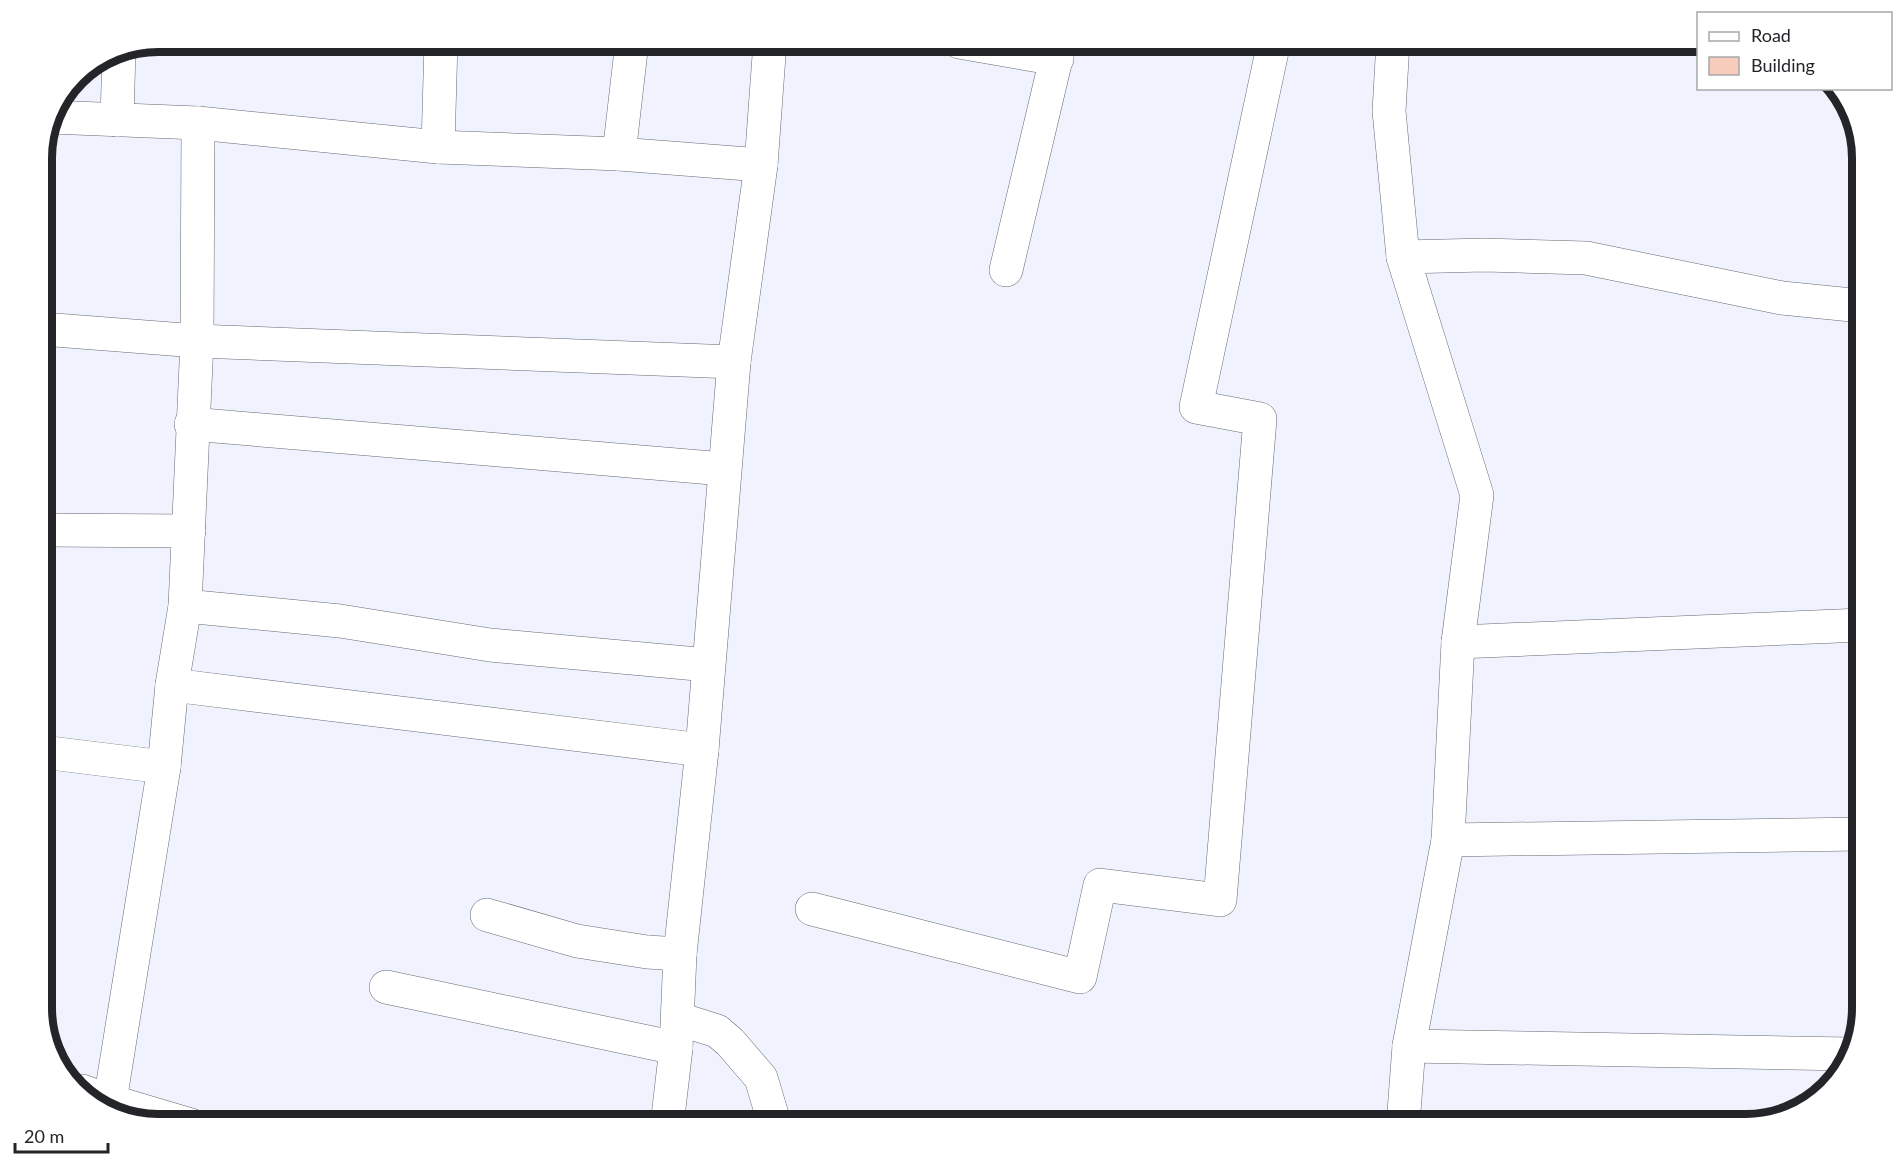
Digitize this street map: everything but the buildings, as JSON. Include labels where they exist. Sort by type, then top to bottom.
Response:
[{"type":"street","points":[[438,147],[441,52]]},
{"type":"street","points":[[619,154],[631,52]]},
{"type":"street","points":[[668,1114],[677,1033],[680,954],[702,750],[734,362],[760,165],[769,52]]},
{"type":"street","points":[[1006,270],[1059,52]]},
{"type":"street","points":[[812,909],[1080,977],[1100,885],[1220,900],[1260,420],[1196,407],[1273,52]]},
{"type":"street","points":[[1392,52],[1389,111],[1403,257],[1477,495],[1458,642],[1448,840],[1409,1046],[1404,1114]]},
{"type":"street","points":[[117,120],[119,61]]},
{"type":"street","points":[[61,118],[198,123],[438,147],[619,154],[760,165]]},
{"type":"street","points":[[96,1094],[164,767],[172,686],[185,606],[196,341],[198,123]]},
{"type":"street","points":[[1403,257],[1485,255],[1586,258],[1782,298],[1851,305]]},
{"type":"street","points":[[53,330],[196,341],[734,362]]},
{"type":"street","points":[[191,424],[724,469]]},
{"type":"street","points":[[53,530],[189,531]]},
{"type":"street","points":[[185,606],[340,621],[490,645],[708,665]]},
{"type":"street","points":[[1458,642],[1852,625]]},
{"type":"street","points":[[172,686],[702,750]]},
{"type":"street","points":[[53,753],[164,767]]},
{"type":"street","points":[[1448,840],[1852,834]]},
{"type":"street","points":[[487,915],[577,941],[647,952],[680,954]]},
{"type":"street","points":[[386,987],[677,1033],[717,1031],[730,1042],[761,1078],[772,1114]]},
{"type":"street","points":[[1409,1046],[1841,1054]]},
{"type":"street","points":[[103,1098],[155,1114]]}]
